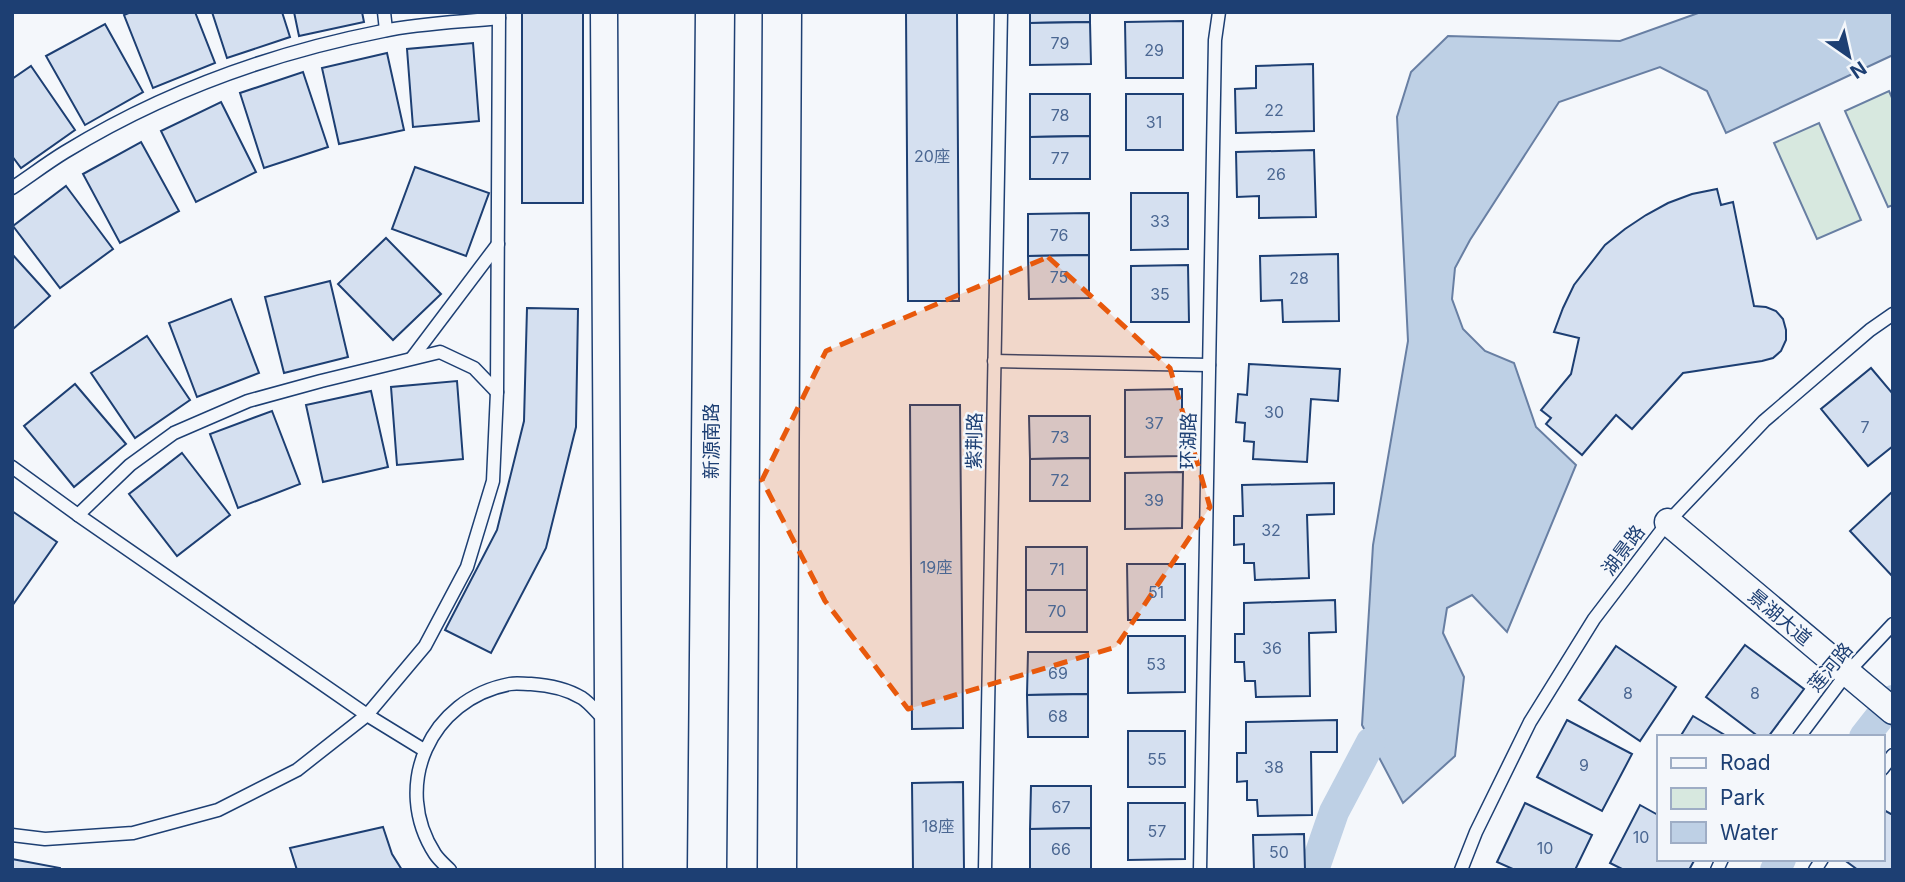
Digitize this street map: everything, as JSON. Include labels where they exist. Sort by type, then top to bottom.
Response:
[{"type":"main road","name":"新源南路","points":[[707,870],[715,12]]},
{"type":"main road","points":[[777,870],[782,12]]},
{"type":"street","points":[[604,12],[609,870]]},
{"type":"street","name":"景湖大道","points":[[1668,522],[1893,711]]},
{"type":"lane","points":[[384,12],[386,30]]},
{"type":"lane","name":"紫荆路","points":[[985,870],[1001,12]]},
{"type":"lane","name":"环湖路","points":[[1200,870],[1215,40],[1219,12]]},
{"type":"lane","points":[[12,188],[65,152],[140,110],[220,76],[302,49],[386,30],[499,15],[497,391],[493,481],[467,567],[425,646],[366,715],[297,770],[218,810],[133,833],[45,839],[12,835]]},
{"type":"lane","points":[[412,358],[498,244]]},
{"type":"lane","name":"湖景路","points":[[1461,870],[1476,832],[1530,722],[1594,619],[1668,522],[1764,421],[1870,330],[1893,314]]},
{"type":"lane","points":[[78,515],[130,465],[174,433],[248,401],[440,352],[474,368],[497,391]]},
{"type":"lane","points":[[995,361],[1209,365]]},
{"type":"lane","points":[[12,467],[366,715],[424,750]]},
{"type":"lane","name":"莲河路","points":[[1800,735],[1847,673],[1893,624]]},
{"type":"lane","points":[[450,870],[436,856],[420,822],[416,786],[424,750],[445,718],[475,695],[511,684],[548,685],[583,699],[608,724]]},
{"type":"highlighted area","points":[[1048,257],[1170,368],[1210,507],[1116,647],[908,709],[825,601],[762,480],[826,351]]},
{"type":"green space","points":[[1889,91],[1893,100],[1893,205],[1888,207],[1845,111]]},
{"type":"green space","points":[[1819,123],[1861,220],[1817,239],[1774,143]]},
{"type":"water","points":[[1701,12],[1893,12],[1893,55],[1726,133],[1707,91],[1660,67],[1559,102],[1470,240],[1455,268],[1452,299],[1463,329],[1485,351],[1514,363],[1536,427],[1576,465],[1507,632],[1472,595],[1447,608],[1443,633],[1464,677],[1455,756],[1403,803],[1362,725],[1373,545],[1408,341],[1397,117],[1411,72],[1448,36],[1620,41]]},
{"type":"building","points":[[131,12],[195,12],[215,63],[153,88],[124,15]]},
{"type":"building","points":[[212,12],[282,12],[290,37],[227,58]]},
{"type":"building","points":[[294,12],[362,12],[364,22],[299,36]]},
{"type":"building","points":[[522,12],[583,12],[583,203],[522,203]]},
{"type":"building","points":[[906,12],[957,12],[959,301],[908,301]]},
{"type":"building","points":[[1030,12],[1090,12],[1090,22],[1030,23]]},
{"type":"building","points":[[1183,21],[1183,78],[1126,78],[1125,22]]},
{"type":"building","points":[[1090,22],[1091,64],[1030,65],[1030,23]]},
{"type":"building","points":[[105,24],[143,92],[85,125],[46,56]]},
{"type":"building","points":[[473,43],[479,121],[413,127],[407,49]]},
{"type":"building","points":[[387,53],[404,130],[339,144],[322,68]]},
{"type":"building","points":[[1313,64],[1314,131],[1236,133],[1235,89],[1256,88],[1256,66]]},
{"type":"building","points":[[31,66],[75,130],[21,168],[12,156],[12,79]]},
{"type":"building","points":[[303,72],[328,147],[264,168],[240,93]]},
{"type":"building","points":[[1030,94],[1090,94],[1090,136],[1030,137]]},
{"type":"building","points":[[1126,94],[1183,94],[1183,150],[1126,150]]},
{"type":"building","points":[[221,102],[256,172],[196,202],[161,131]]},
{"type":"building","points":[[1090,136],[1090,179],[1030,179],[1030,137]]},
{"type":"building","points":[[141,142],[179,211],[120,243],[83,174]]},
{"type":"building","points":[[1314,150],[1316,217],[1259,218],[1259,196],[1237,197],[1236,152]]},
{"type":"building","points":[[415,167],[489,193],[466,256],[392,229]]},
{"type":"building","points":[[66,186],[113,249],[60,288],[13,226]]},
{"type":"building","points":[[1717,189],[1721,205],[1733,202],[1754,306],[1776,311],[1783,319],[1786,340],[1781,351],[1773,358],[1762,361],[1683,373],[1632,429],[1616,415],[1582,455],[1546,424],[1551,418],[1541,410],[1571,374],[1579,338],[1554,332],[1574,285],[1605,245],[1625,229],[1668,203]]},
{"type":"building","points":[[1131,193],[1188,193],[1188,249],[1131,250]]},
{"type":"building","points":[[1089,213],[1089,255],[1028,256],[1028,214]]},
{"type":"building","points":[[386,238],[441,294],[393,340],[338,284]]},
{"type":"building","points":[[12,254],[50,296],[12,330]]},
{"type":"building","points":[[1338,254],[1339,321],[1283,322],[1282,300],[1261,301],[1260,256]]},
{"type":"building","points":[[1089,255],[1089,298],[1029,299],[1028,256]]},
{"type":"building","points":[[1188,265],[1189,322],[1131,322],[1131,266]]},
{"type":"building","points":[[330,281],[348,357],[284,373],[265,297]]},
{"type":"building","points":[[231,299],[259,373],[197,397],[169,323]]},
{"type":"building","points":[[527,308],[578,309],[576,427],[546,548],[491,653],[445,630],[497,530],[524,421]]},
{"type":"building","points":[[147,336],[190,400],[135,438],[91,373]]},
{"type":"building","points":[[1249,364],[1340,369],[1338,401],[1311,399],[1307,462],[1253,459],[1254,442],[1244,441],[1245,423],[1236,422],[1238,394],[1247,395]]},
{"type":"building","points":[[1871,368],[1893,394],[1893,446],[1868,466],[1821,409]]},
{"type":"building","points":[[457,381],[463,459],[397,465],[391,387]]},
{"type":"building","points":[[75,384],[126,444],[74,487],[24,426]]},
{"type":"building","points":[[1182,389],[1182,456],[1125,457],[1125,390]]},
{"type":"building","points":[[371,391],[388,467],[323,482],[306,405]]},
{"type":"building","points":[[910,405],[960,405],[963,728],[912,729]]},
{"type":"building","points":[[272,411],[300,484],[238,508],[210,434]]},
{"type":"building","points":[[1029,416],[1090,416],[1090,458],[1030,459]]},
{"type":"building","points":[[182,453],[230,515],[177,556],[129,494]]},
{"type":"building","points":[[1090,458],[1090,501],[1030,501],[1030,459]]},
{"type":"building","points":[[1183,472],[1182,528],[1125,529],[1125,473]]},
{"type":"building","points":[[1334,483],[1334,514],[1307,515],[1309,578],[1255,580],[1254,563],[1244,563],[1244,544],[1234,545],[1234,516],[1243,516],[1242,485]]},
{"type":"building","points":[[1893,491],[1893,577],[1850,531]]},
{"type":"building","points":[[12,511],[57,542],[12,606]]},
{"type":"building","points":[[1026,547],[1087,547],[1087,590],[1026,590]]},
{"type":"building","points":[[1127,564],[1185,564],[1185,620],[1128,620]]},
{"type":"building","points":[[1026,590],[1087,590],[1087,632],[1026,632]]},
{"type":"building","points":[[1335,600],[1336,632],[1309,633],[1310,696],[1256,697],[1255,681],[1245,681],[1244,662],[1235,662],[1235,634],[1244,634],[1244,603]]},
{"type":"building","points":[[1128,636],[1185,636],[1185,692],[1128,693]]},
{"type":"building","points":[[1745,645],[1804,689],[1770,735],[1756,735],[1706,697]]},
{"type":"building","points":[[1616,646],[1676,687],[1640,741],[1579,700]]},
{"type":"building","points":[[1028,652],[1088,652],[1088,694],[1027,695]]},
{"type":"building","points":[[1088,694],[1088,737],[1028,737],[1027,695]]},
{"type":"building","points":[[1693,716],[1725,735],[1681,735]]},
{"type":"building","points":[[1337,720],[1337,752],[1311,752],[1312,815],[1258,816],[1257,800],[1247,800],[1247,781],[1237,782],[1237,753],[1246,753],[1246,722]]},
{"type":"building","points":[[1567,720],[1632,754],[1602,811],[1537,777]]},
{"type":"building","points":[[1128,731],[1185,731],[1185,787],[1128,787]]},
{"type":"building","points":[[963,782],[964,870],[913,870],[912,783]]},
{"type":"building","points":[[1031,786],[1091,786],[1091,828],[1030,829]]},
{"type":"building","points":[[1128,803],[1185,803],[1185,859],[1128,860]]},
{"type":"building","points":[[1525,803],[1592,835],[1575,870],[1515,870],[1497,862]]},
{"type":"building","points":[[1640,805],[1657,814],[1657,861],[1694,861],[1689,870],[1624,870],[1610,863]]},
{"type":"building","points":[[1884,810],[1893,815],[1893,870],[1858,870],[1846,861],[1884,861]]},
{"type":"building","points":[[383,827],[392,854],[402,870],[297,870],[290,848]]},
{"type":"building","points":[[1091,828],[1091,870],[1030,870],[1030,829]]},
{"type":"building","points":[[1304,834],[1305,870],[1254,870],[1253,835]]},
{"type":"building","points":[[12,859],[60,868],[60,870],[12,870]]},
{"type":"waterway","points":[[1866,735],[1893,700]]},
{"type":"waterway","points":[[1314,870],[1334,812],[1371,742]]},
{"type":"waterway","points":[[1775,870],[1780,861]]}]
